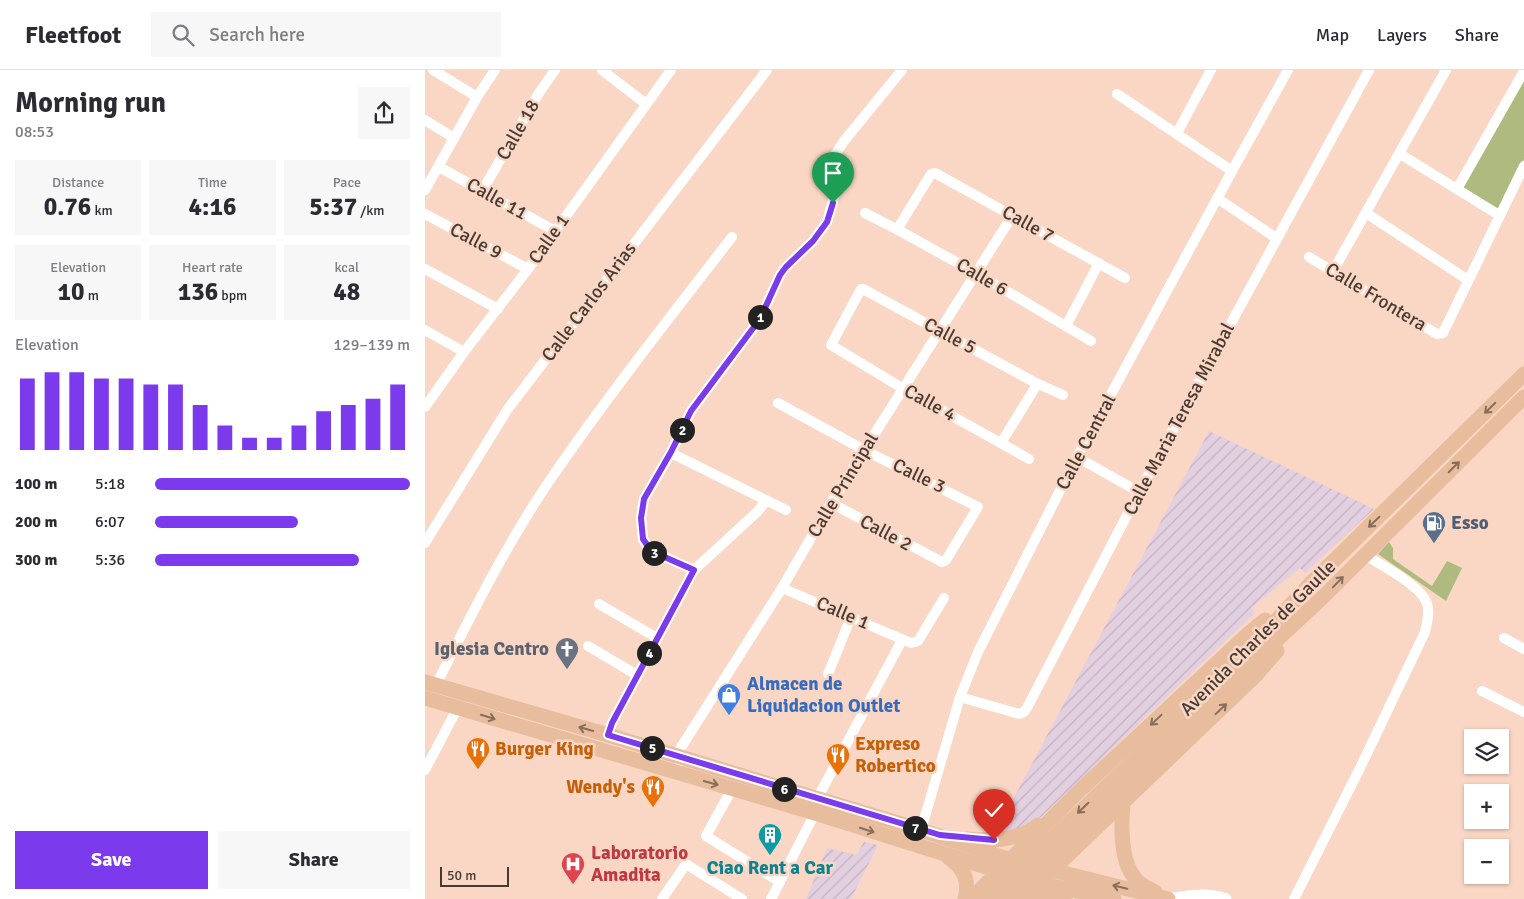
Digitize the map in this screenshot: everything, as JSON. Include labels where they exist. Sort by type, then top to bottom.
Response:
[{"type":"main road","name":"Avenida Charles de Gaulle","points":[[1007,899],[1248,658],[1311,583],[1524,374]]},
{"type":"main road","name":"Avenida Charles de Gaulle","points":[[989,899],[1248,658],[1325,596],[1524,397]]},
{"type":"main road","points":[[971,899],[1078,792],[1249,633],[1311,583]]},
{"type":"main road","points":[[1022,899],[1255,676],[1325,596]]},
{"type":"main road","points":[[430,684],[679,757],[816,806],[894,839],[1039,883],[1111,898]]},
{"type":"main road","points":[[425,698],[732,789],[921,830],[1011,860],[1167,899]]},
{"type":"main road","points":[[940,835],[985,841],[1011,838],[1024,834],[1033,829],[1078,792]]},
{"type":"main road","points":[[1123,803],[1121,828],[1123,851],[1132,873],[1140,883],[1167,899]]},
{"type":"main road","points":[[936,851],[953,860],[965,874],[967,885],[965,899]]},
{"type":"main road","points":[[1037,899],[1061,893],[1111,898]]},
{"type":"street","points":[[433,70],[477,97]]},
{"type":"street","points":[[426,185],[439,167],[477,97],[495,70]]},
{"type":"street","name":"Calle 18","points":[[482,191],[539,93],[555,70]]},
{"type":"street","name":"Calle 1","points":[[425,406],[430,390],[464,352],[498,309],[671,70]]},
{"type":"street","name":"Calle Carlos Arias","points":[[425,543],[507,410],[767,70]]},
{"type":"street","points":[[694,570],[651,551],[643,539],[641,518],[644,499],[671,452],[691,411],[760,319],[780,275],[813,241],[827,222],[833,196],[826,175],[829,165],[844,141],[902,70]]},
{"type":"street","points":[[1177,133],[1211,70]]},
{"type":"street","name":"Calle Central","points":[[921,830],[960,698],[978,652],[1077,456],[1288,70]]},
{"type":"street","name":"Calle Maria Teresa Mirabal","points":[[960,698],[1009,712],[1019,714],[1024,712],[1139,492],[1369,70]]},
{"type":"street","points":[[1333,271],[1446,70]]},
{"type":"street","points":[[1457,189],[1524,70]]},
{"type":"street","points":[[609,72],[646,104]]},
{"type":"street","points":[[1117,94],[1232,171]]},
{"type":"street","points":[[425,120],[455,138]]},
{"type":"street","points":[[1400,154],[1499,215]]},
{"type":"street","points":[[1366,213],[1468,280],[1524,166]]},
{"type":"street","name":"Calle 11","points":[[439,167],[555,231]]},
{"type":"street","name":"Calle 7","points":[[899,229],[931,174],[935,173],[1125,278]]},
{"type":"street","points":[[1217,198],[1276,238]]},
{"type":"street","name":"Calle 6","points":[[865,213],[899,229],[977,273],[1091,341]]},
{"type":"street","name":"Calle 9","points":[[425,214],[528,269]]},
{"type":"street","name":"Calle Principal","points":[[679,757],[680,749],[782,588],[831,503],[1012,216]]},
{"type":"street","points":[[430,684],[510,545],[550,480],[637,361],[732,237]]},
{"type":"street","name":"Calle Frontera","points":[[1309,257],[1437,334],[1443,333],[1468,280]]},
{"type":"street","points":[[1066,326],[1099,263]]},
{"type":"street","points":[[425,269],[498,309]]},
{"type":"street","name":"Calle 5","points":[[832,346],[831,344],[863,289],[1035,384],[1063,395]]},
{"type":"street","points":[[425,330],[464,352]]},
{"type":"street","name":"Calle 4","points":[[832,346],[1029,459]]},
{"type":"street","points":[[1001,443],[1035,384]]},
{"type":"street","name":"Calle 3","points":[[778,403],[864,450],[977,505],[978,508],[946,560],[942,562]]},
{"type":"street","points":[[671,452],[786,510]]},
{"type":"street","points":[[1077,456],[1139,492]]},
{"type":"street","points":[[608,735],[612,723],[637,675],[694,570],[736,532],[766,501]]},
{"type":"street","name":"Calle 2","points":[[831,503],[942,562]]},
{"type":"street","points":[[1294,899],[1360,768],[1425,632],[1429,613],[1427,602],[1414,587],[1365,554]]},
{"type":"street","name":"Calle 1","points":[[782,588],[903,640]]},
{"type":"street","points":[[771,899],[816,806],[903,640],[911,643],[918,641],[944,598]]},
{"type":"street","points":[[599,604],[657,638]]},
{"type":"street","points":[[828,674],[851,617]]},
{"type":"street","points":[[1504,638],[1524,649]]},
{"type":"street","points":[[588,646],[637,675]]},
{"type":"street","points":[[1483,691],[1524,712]]},
{"type":"street","points":[[425,770],[457,707]]},
{"type":"street","points":[[679,757],[681,775]]},
{"type":"street","points":[[732,789],[706,836],[780,882]]},
{"type":"street","points":[[662,899],[685,864],[742,899]]},
{"type":"street","points":[[1167,899],[1200,894],[1226,899]]},
{"type":"shaded area","points":[[1209,431],[1374,509],[1305,573],[1300,568],[1251,608],[1255,613],[1041,817],[1022,828],[994,835]]},
{"type":"shaded area","points":[[864,842],[878,845],[851,899],[806,899],[827,848],[856,855]]},
{"type":"green space","points":[[1524,80],[1524,159],[1498,210],[1461,188]]},
{"type":"green space","points":[[1389,542],[1393,548],[1393,559],[1432,586],[1447,561],[1462,568],[1446,601],[1378,554]]},
{"type":"place","name":"Esso","points":[[1434,544]]},
{"type":"place","name":"Iglesia Centro","points":[[567,670]]},
{"type":"place","name":"Almacen de Liquidacion Outlet","points":[[729,716]]},
{"type":"place","name":"Burger King","points":[[478,770]]},
{"type":"place","name":"Expreso Robertico","points":[[838,776]]},
{"type":"place","name":"Wendy's","points":[[653,808]]},
{"type":"place","name":"Ciao Rent a Car","points":[[770,856]]},
{"type":"place","name":"Laboratorio Amadita","points":[[573,885]]},
{"type":"route","points":[[833,203],[827,222],[813,241],[780,275],[760,319],[691,411],[671,452],[644,499],[641,518],[643,539],[651,551],[683,567],[694,570],[612,723],[608,735],[940,835],[985,841],[994,840]]}]
